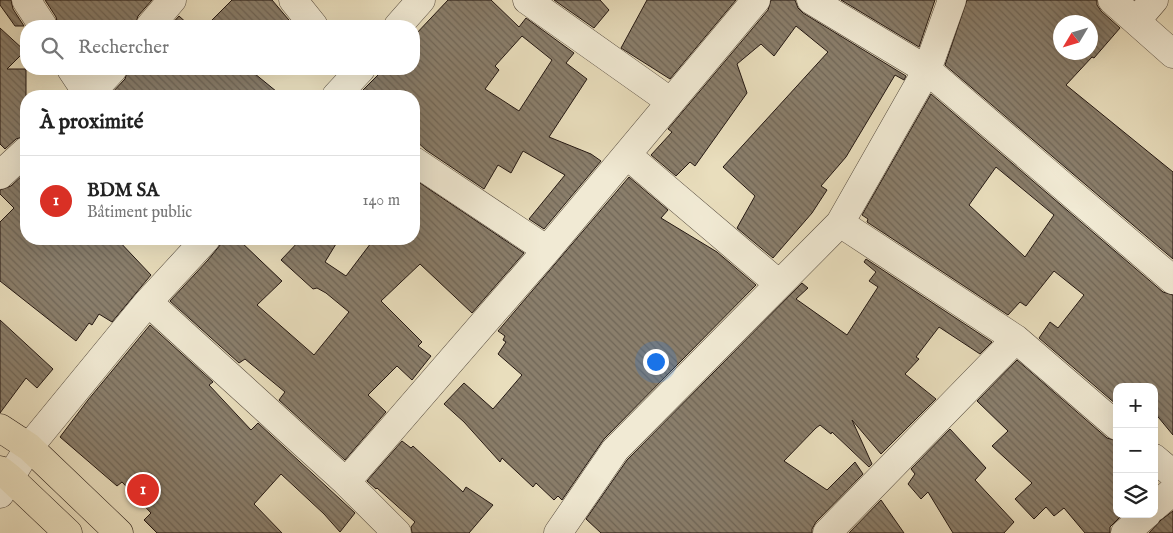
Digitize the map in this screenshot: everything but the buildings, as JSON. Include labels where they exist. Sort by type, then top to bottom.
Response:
[{"type":"main road","points":[[0,428],[28,447],[119,533]]},
{"type":"main road","points":[[3,481],[68,533]]},
{"type":"street","points":[[26,0],[39,20]]},
{"type":"street","points":[[155,20],[172,0]]},
{"type":"street","points":[[292,0],[309,20]]},
{"type":"street","points":[[403,20],[421,0]]},
{"type":"street","points":[[527,0],[671,102]]},
{"type":"street","points":[[346,482],[547,250],[756,0]]},
{"type":"street","points":[[811,0],[927,70],[1173,280]]},
{"type":"street","points":[[558,533],[615,450],[840,223],[927,70],[952,0]]},
{"type":"street","points":[[1112,0],[1173,54]]},
{"type":"street","points":[[1136,22],[1154,0]]},
{"type":"street","points":[[75,75],[85,90]]},
{"type":"street","points":[[94,90],[107,75]]},
{"type":"street","points":[[627,155],[779,284]]},
{"type":"street","points":[[0,175],[20,157]]},
{"type":"street","points":[[420,165],[547,250]]},
{"type":"street","points":[[840,223],[1016,339],[1113,423]]},
{"type":"street","points":[[3,481],[28,447],[148,302],[200,245]]},
{"type":"street","points":[[148,302],[346,482],[397,533]]},
{"type":"street","points":[[828,533],[1016,339]]},
{"type":"street","points":[[1158,461],[1173,474]]},
{"type":"street","points":[[1158,504],[1173,491]]},
{"type":"street","points":[[1125,533],[1142,518]]},
{"type":"place","name":"BDM SA","points":[[143,490]]}]
